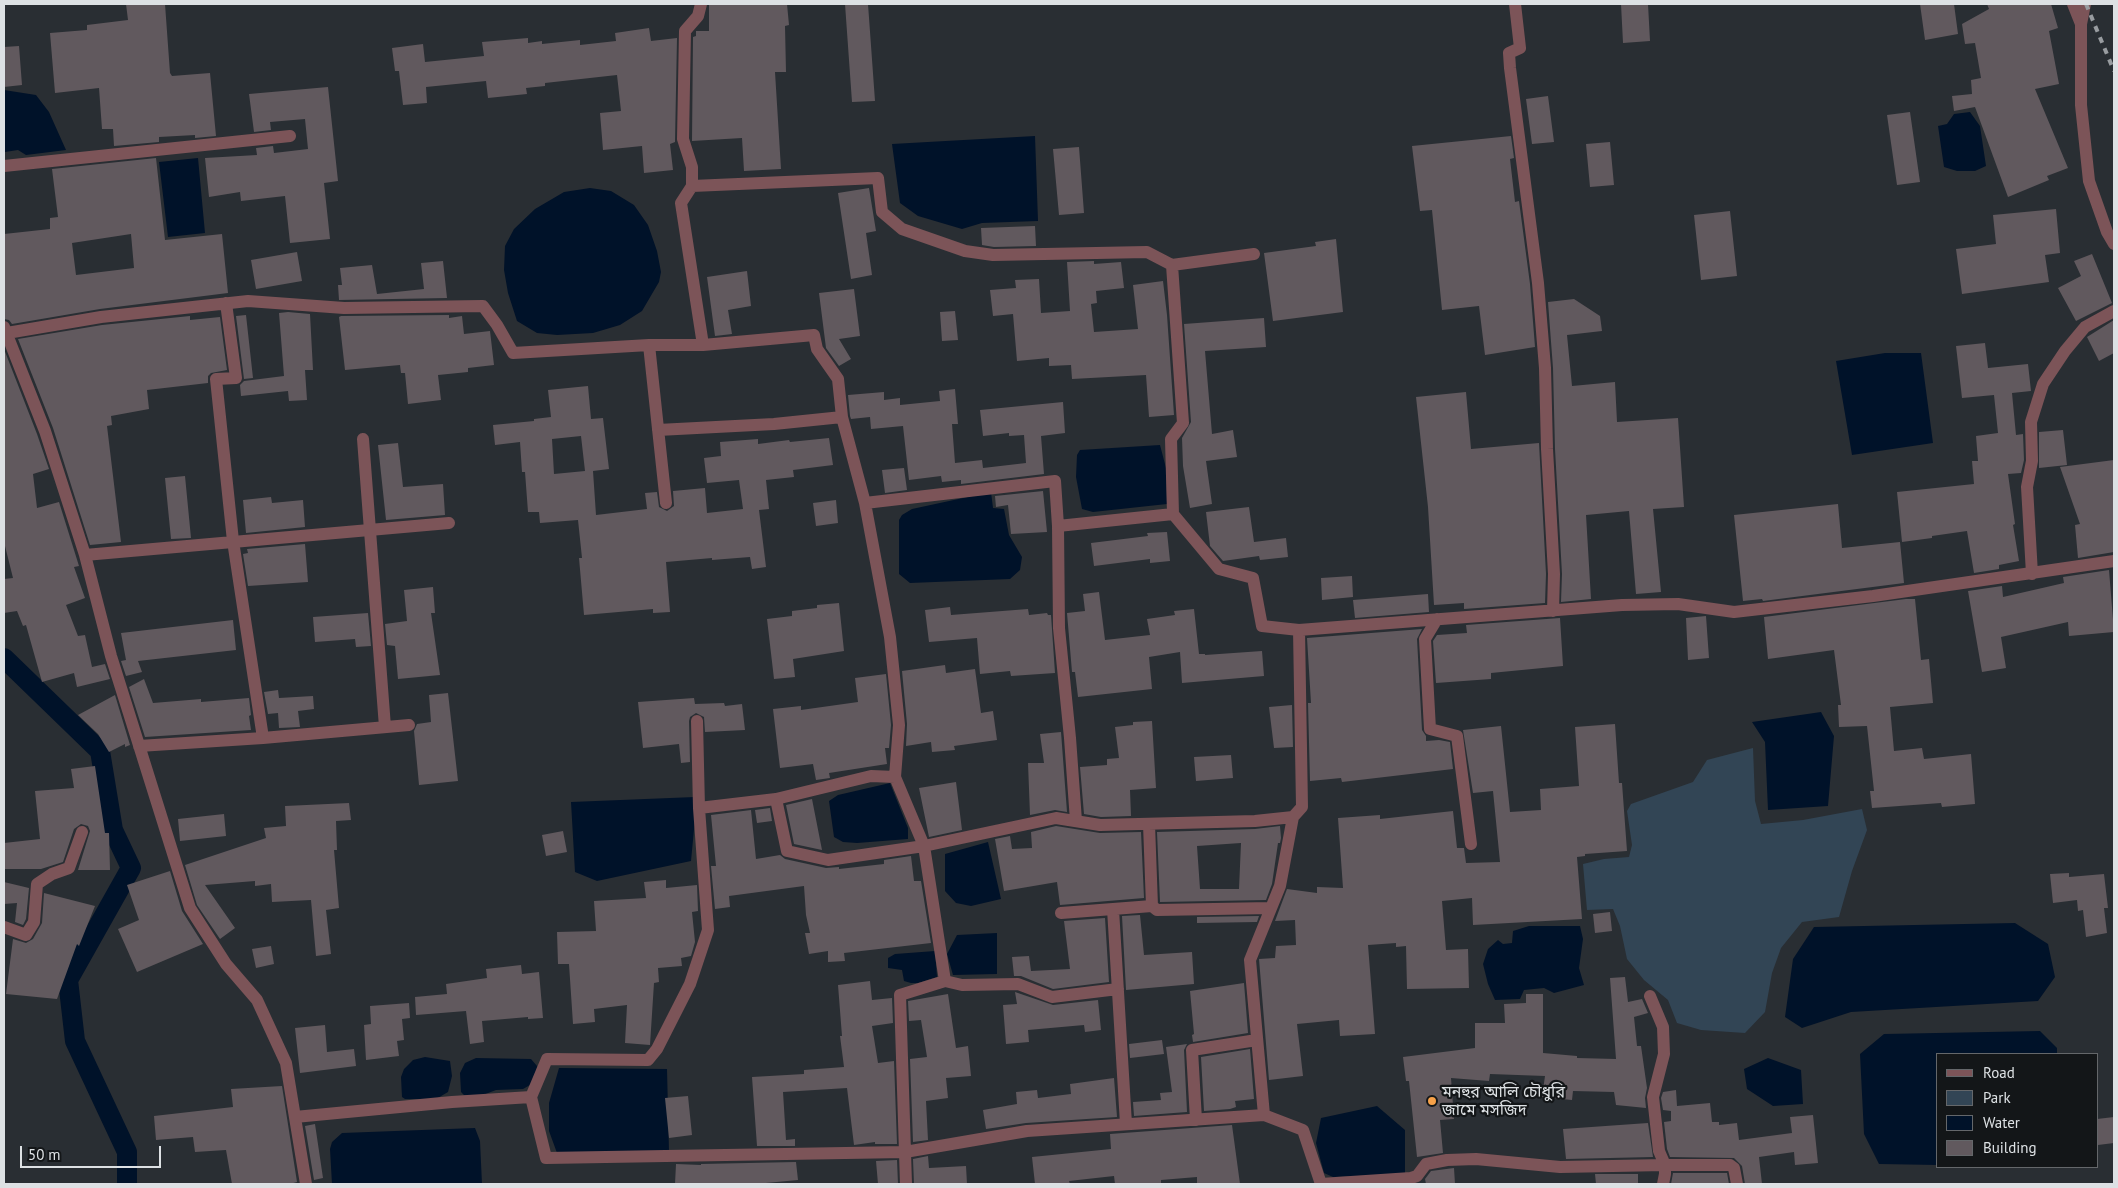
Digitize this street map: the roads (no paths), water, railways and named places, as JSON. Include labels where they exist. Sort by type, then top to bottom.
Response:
[{"type":"street","points":[[701,4],[698,16],[685,31],[683,139],[692,167],[692,186],[681,204],[703,345]]},
{"type":"street","points":[[1515,4],[1520,48],[1510,53],[1510,68],[1537,273],[1545,368],[1547,449],[1554,574],[1553,611]]},
{"type":"street","points":[[2073,4],[2081,24]]},
{"type":"street","points":[[2085,4],[2081,24],[2081,105],[2089,181],[2107,232],[2114,244]]},
{"type":"street","points":[[4,166],[290,136]]},
{"type":"street","points":[[692,186],[878,178],[882,212],[902,228],[965,251],[993,255],[1146,252],[1172,265],[1254,254]]},
{"type":"street","points":[[1172,265],[1183,423],[1171,439],[1172,514],[1219,569],[1252,578],[1262,626],[1299,630],[1622,605],[1678,604],[1734,612],[2032,574],[2114,561]]},
{"type":"street","points":[[306,1184],[286,1063],[258,1000],[226,964],[190,908],[110,656],[85,555],[45,431],[5,330],[248,300],[344,308],[482,306],[497,325],[513,354],[649,345],[703,345],[814,335],[816,349],[838,379],[842,417],[865,502],[890,637],[899,724],[896,777],[924,846],[945,981]]},
{"type":"street","points":[[226,303],[236,378],[216,379],[234,541],[263,738]]},
{"type":"street","points":[[2032,574],[2027,488],[2032,461],[2031,422],[2043,384],[2085,327],[2114,311]]},
{"type":"street","points":[[649,345],[666,503]]},
{"type":"street","points":[[658,430],[774,424],[842,417]]},
{"type":"street","points":[[363,439],[385,727]]},
{"type":"street","points":[[865,502],[1055,481],[1058,526],[1059,628],[1076,821]]},
{"type":"street","points":[[1058,526],[1172,514]]},
{"type":"street","points":[[85,555],[449,523]]},
{"type":"street","points":[[1438,619],[1425,640],[1430,729],[1457,736],[1471,844]]},
{"type":"street","points":[[1264,1115],[1250,960],[1280,886],[1293,816],[1302,807],[1299,630]]},
{"type":"street","points":[[697,721],[699,808],[708,930],[690,984],[657,1049],[648,1060],[547,1059],[531,1096],[546,1158],[905,1152],[1027,1131],[1264,1115],[1303,1130],[1321,1184],[1411,1178],[1417,1176],[1426,1164],[1466,1159],[1560,1167],[1730,1165],[1734,1168],[1737,1184]]},
{"type":"street","points":[[139,746],[263,738],[409,724]]},
{"type":"street","points":[[699,808],[776,799],[871,776],[896,777]]},
{"type":"street","points":[[776,799],[786,851],[828,860],[924,846],[1056,818],[1100,826],[1255,821],[1293,816]]},
{"type":"street","points":[[1149,824],[1152,906],[1156,910],[1271,908]]},
{"type":"street","points":[[4,928],[26,935],[34,922],[37,884],[52,874],[69,868],[82,832]]},
{"type":"street","points":[[1062,913],[1152,906]]},
{"type":"street","points":[[1113,909],[1126,1124]]},
{"type":"street","points":[[906,1184],[900,994],[945,981],[962,985],[1018,984],[1052,997],[1118,990]]},
{"type":"street","points":[[1650,996],[1663,1027],[1664,1054],[1653,1097],[1659,1151],[1665,1165],[1666,1174],[1663,1184]]},
{"type":"street","points":[[1196,1120],[1192,1050],[1257,1040]]},
{"type":"street","points":[[295,1117],[531,1096]]},
{"type":"water","points":[[4,90],[36,95],[49,112],[66,150],[26,155],[18,150],[5,152],[4,157]]},
{"type":"water","points":[[1970,112],[1980,126],[1986,166],[1975,171],[1957,171],[1944,167],[1938,126],[1947,124],[1954,114]]},
{"type":"water","points":[[1035,136],[1038,221],[982,223],[962,229],[918,216],[900,203],[892,144]]},
{"type":"water","points":[[198,158],[205,233],[168,237],[159,162]]},
{"type":"water","points":[[590,188],[611,191],[634,205],[648,225],[657,251],[661,272],[659,282],[642,311],[620,325],[593,333],[557,335],[537,333],[517,321],[508,293],[504,270],[505,246],[514,229],[535,209],[564,192]]},
{"type":"water","points":[[1885,353],[1921,353],[1933,443],[1852,455],[1836,361]]},
{"type":"water","points":[[1160,445],[1166,468],[1167,504],[1093,512],[1082,509],[1076,477],[1077,455],[1080,450]]},
{"type":"water","points":[[991,492],[993,508],[1004,509],[1009,535],[1022,557],[1020,570],[1010,579],[910,583],[899,574],[899,520],[902,515],[912,509]]},
{"type":"water","points":[[1821,712],[1834,736],[1828,806],[1768,810],[1765,742],[1752,722]]},
{"type":"water","points":[[890,783],[908,828],[908,839],[857,843],[843,842],[834,837],[829,801],[838,795]]},
{"type":"water","points":[[695,797],[691,861],[597,881],[575,872],[571,802]]},
{"type":"water","points":[[988,842],[1001,899],[971,906],[956,903],[945,891],[945,854]]},
{"type":"water","points":[[2015,923],[2048,944],[2055,977],[2038,1001],[1851,1012],[1802,1028],[1785,1017],[1793,959],[1814,927]]},
{"type":"water","points":[[1529,926],[1580,926],[1583,939],[1579,968],[1584,985],[1554,993],[1544,988],[1524,990],[1520,999],[1495,1000],[1488,984],[1483,964],[1488,949],[1498,940],[1503,944],[1512,943],[1513,931]]},
{"type":"water","points":[[997,933],[997,974],[953,975],[947,954],[957,935]]},
{"type":"water","points":[[935,951],[937,977],[918,983],[911,983],[904,981],[902,970],[888,968],[888,958],[895,954]]},
{"type":"water","points":[[2040,1031],[2057,1048],[2057,1053],[1936,1053],[1936,1165],[1879,1164],[1864,1134],[1860,1054],[1884,1034]]},
{"type":"water","points":[[425,1057],[450,1061],[452,1076],[448,1092],[436,1099],[405,1099],[402,1097],[401,1077],[404,1069],[413,1060]]},
{"type":"water","points":[[476,1058],[531,1059],[537,1066],[536,1078],[523,1089],[496,1090],[483,1095],[464,1095],[461,1092],[460,1073],[465,1063]]},
{"type":"water","points":[[1768,1058],[1801,1070],[1803,1104],[1773,1106],[1747,1089],[1744,1069]]},
{"type":"water","points":[[559,1068],[667,1069],[669,1152],[557,1153],[549,1131],[549,1103]]},
{"type":"water","points":[[1377,1106],[1405,1130],[1405,1174],[1333,1177],[1324,1173],[1316,1143],[1321,1118]]},
{"type":"water","points":[[475,1128],[480,1141],[482,1184],[332,1184],[330,1149],[332,1142],[342,1133]]},
{"type":"waterway","points":[[4,658],[100,751],[113,830],[131,868],[68,980],[75,1041],[127,1152],[127,1184]]},
{"type":"railway","points":[[2086,4],[2114,71]]},
{"type":"place","name":"মনহুর আলি চৌধুরি জামে মসজিদ","points":[[1432,1101]]}]
